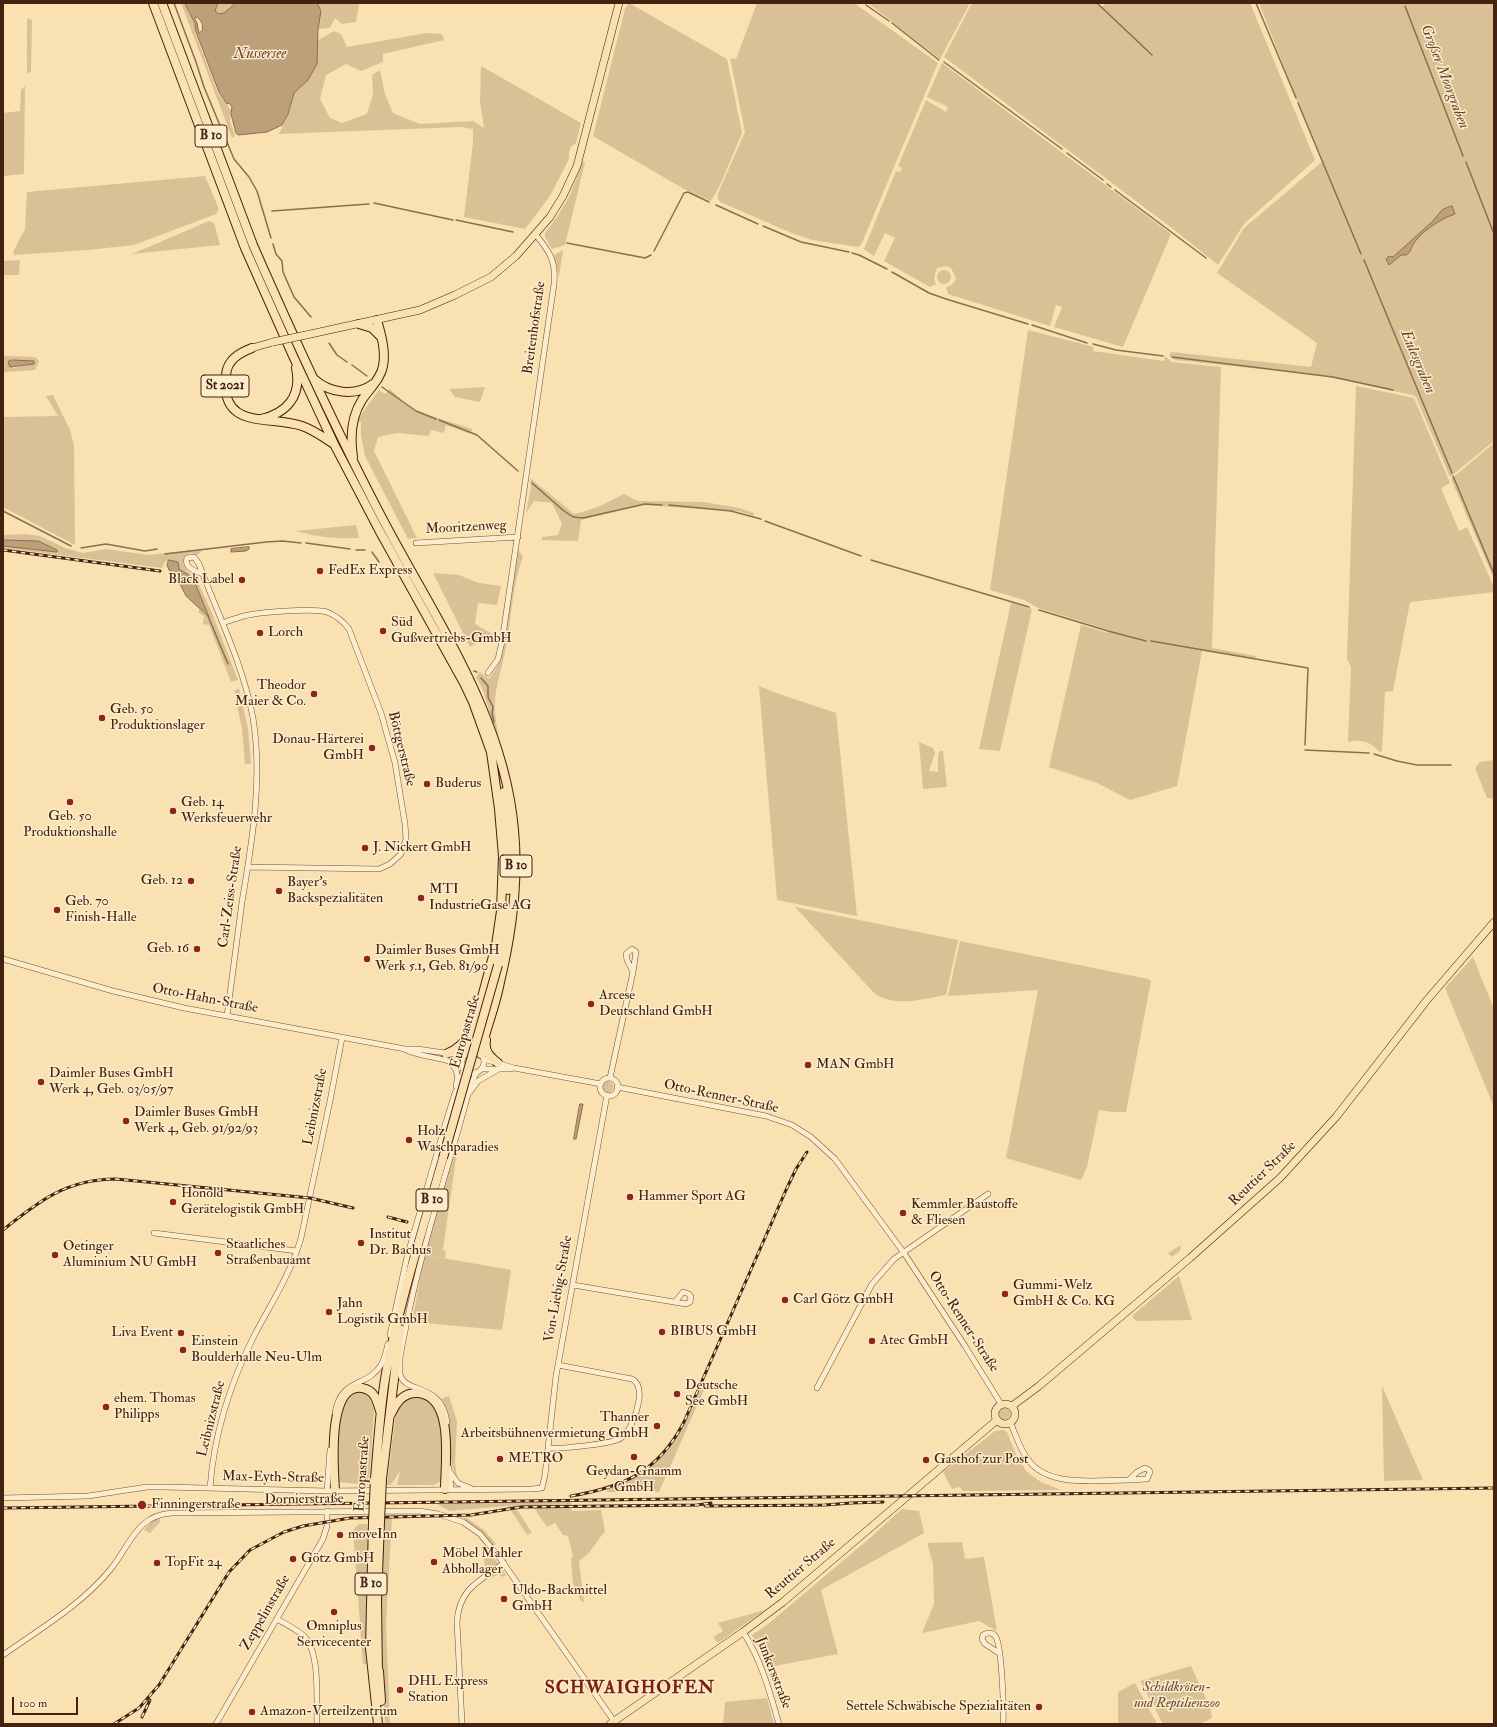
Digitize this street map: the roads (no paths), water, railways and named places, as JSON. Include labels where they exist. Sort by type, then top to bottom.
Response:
[{"type":"highway","name":"B 10","points":[[153,3],[245,248],[293,356],[334,444],[378,530],[464,683],[505,773],[511,801],[516,855],[516,886],[508,946],[482,1056]]},
{"type":"highway","name":"B 10","points":[[162,3],[253,245],[312,377],[355,465],[406,564],[462,663],[484,713],[494,751]]},
{"type":"highway","points":[[355,465],[352,445],[352,430],[356,413],[362,400],[376,381],[383,367],[384,358],[377,320]]},
{"type":"highway","points":[[359,324],[372,328],[381,337]]},
{"type":"highway","name":"St 2021","points":[[252,348],[235,356],[226,371],[225,390],[228,400],[234,409],[242,416],[257,420]]},
{"type":"highway","points":[[257,420],[279,413],[291,403],[298,383],[293,356]]},
{"type":"highway","points":[[312,377],[328,388],[340,392],[356,391],[369,386],[376,381]]},
{"type":"highway","points":[[257,420],[292,423],[304,426],[334,444]]},
{"type":"highway","points":[[466,1053],[475,1026],[496,945],[503,883],[503,856],[494,751]]},
{"type":"highway","name":"Europastraße","points":[[378,1724],[370,1648],[381,1415],[386,1374],[400,1310],[498,965],[504,932],[510,869],[505,799],[494,751]]},
{"type":"highway","points":[[446,1057],[464,1043],[475,1026]]},
{"type":"highway","name":"B 10","points":[[488,1027],[485,1044],[486,1049],[490,1057],[499,1066]]},
{"type":"highway","name":"Europastraße","points":[[378,1479],[388,1422],[400,1331],[413,1267]]},
{"type":"highway","name":"B 10","points":[[386,1374],[390,1339]]},
{"type":"highway","points":[[393,1382],[403,1343]]},
{"type":"highway","points":[[331,1491],[337,1419],[341,1400],[348,1392],[355,1388],[366,1389],[374,1395],[381,1415]]},
{"type":"highway","points":[[388,1422],[398,1401],[409,1394],[422,1393],[432,1398],[436,1402],[443,1414],[448,1489]]},
{"type":"highway","name":"Europastraße","points":[[376,1521],[378,1664],[376,1710]]},
{"type":"highway","points":[[370,1648],[372,1724]]},
{"type":"highway","points":[[378,1664],[383,1724]]},
{"type":"main road","name":"St 2021","points":[[252,348],[273,342],[420,310],[491,277],[516,256],[536,235],[550,217],[563,196],[577,166],[619,3]]},
{"type":"main road","name":"Reuttier Straße","points":[[1012,1406],[1039,1386],[1190,1258],[1285,1173],[1336,1117],[1427,1000],[1494,922]]},
{"type":"main road","points":[[1001,1404],[1012,1406],[1015,1411],[1015,1416],[1010,1422],[1004,1424],[997,1420],[995,1415],[996,1410],[1001,1404]]},
{"type":"main road","name":"Reuttier Straße","points":[[612,1723],[743,1632],[783,1602],[997,1420]]},
{"type":"street","name":"Breitenhofstraße","points":[[488,673],[495,666],[500,651],[518,537],[554,284],[554,268],[550,254],[536,235]]},
{"type":"street","name":"Mooritzenweg","points":[[416,543],[518,537]]},
{"type":"street","name":"Carl-Zeiss-Straße","points":[[203,574],[243,678],[254,726],[256,784],[254,815],[248,867],[226,1016]]},
{"type":"street","name":"Böttgerstraße","points":[[223,623],[251,614],[309,610],[326,612],[336,616],[343,622],[349,629],[380,711],[395,763],[406,832],[403,849],[398,857],[390,864],[379,869],[248,867]]},
{"type":"street","name":"Otto-Hahn-Straße","points":[[3,958],[120,993],[226,1016],[405,1050],[417,1049],[446,1057],[463,1067]]},
{"type":"street","points":[[610,1078],[633,972]]},
{"type":"street","name":"Leibnizstraße","points":[[210,1488],[217,1437],[236,1373],[255,1334],[281,1288],[297,1251],[308,1212],[342,1038]]},
{"type":"street","points":[[499,1066],[475,1051],[466,1053],[462,1059],[463,1067],[469,1072],[477,1072],[482,1069],[499,1066],[601,1084]]},
{"type":"street","name":"Otto-Hahn-Straße","points":[[446,1057],[466,1053]]},
{"type":"street","points":[[482,1056],[482,1069]]},
{"type":"street","points":[[446,1057],[458,1075],[455,1093]]},
{"type":"street","points":[[468,1097],[478,1081],[499,1066]]},
{"type":"street","name":"Europastraße","points":[[331,1491],[333,1419],[338,1399],[346,1389],[376,1371],[381,1365],[390,1339],[407,1257],[455,1093],[460,1082],[463,1067]]},
{"type":"street","name":"Europastraße","points":[[449,1470],[446,1413],[434,1396],[409,1385],[401,1378],[399,1368],[416,1279],[473,1077],[477,1072]]},
{"type":"street","points":[[610,1078],[616,1081],[618,1087],[613,1094],[607,1095],[601,1090],[601,1084],[604,1079],[610,1078]]},
{"type":"street","name":"Otto-Renner-Straße","points":[[618,1087],[766,1116],[801,1130],[819,1143],[835,1159],[904,1253],[1001,1404]]},
{"type":"street","name":"Von-Liebig-Straße","points":[[542,1488],[558,1365],[586,1203],[607,1095]]},
{"type":"street","points":[[817,1388],[872,1284],[894,1259],[988,1194]]},
{"type":"street","points":[[154,1233],[297,1251]]},
{"type":"street","points":[[573,1285],[675,1302]]},
{"type":"street","points":[[548,1448],[607,1442],[620,1439],[625,1435],[633,1420],[639,1399],[639,1387],[632,1379],[558,1365]]},
{"type":"street","points":[[1010,1422],[1028,1461],[1046,1476],[1071,1480],[1129,1480]]},
{"type":"street","points":[[448,1489],[449,1470]]},
{"type":"street","points":[[449,1470],[458,1483],[473,1490]]},
{"type":"street","name":"Max-Eyth-Straße","points":[[3,1498],[88,1496],[147,1487],[331,1491],[542,1488]]},
{"type":"street","name":"Zeppelinstraße","points":[[216,1724],[326,1532],[327,1511]]},
{"type":"street","name":"Dornierstraße","points":[[3,1655],[93,1589],[112,1569],[142,1524],[157,1515],[172,1513],[419,1511],[449,1516],[463,1522],[480,1534],[504,1564],[612,1723]]},
{"type":"street","points":[[462,1724],[457,1622],[458,1610],[463,1598],[473,1585],[504,1564]]},
{"type":"street","points":[[277,1619],[299,1632],[311,1647],[316,1663],[317,1724]]},
{"type":"street","name":"Junkersstraße","points":[[743,1632],[753,1647],[771,1696],[779,1724]]},
{"type":"street","points":[[999,1653],[1003,1689],[1003,1724]]},
{"type":"water","name":"Nussersee","points":[[185,3],[218,3],[215,11],[219,14],[224,13],[236,3],[317,3],[321,11],[318,29],[317,64],[308,80],[294,93],[288,114],[282,125],[267,132],[238,135],[236,133],[231,114],[232,107],[229,103],[227,104],[219,92],[196,32],[195,24]],"holes":[[[196,17],[202,22],[203,27],[202,31],[199,33],[195,19]]]},
{"type":"water","points":[[1452,206],[1455,214],[1438,222],[1425,231],[1416,240],[1409,253],[1406,255],[1401,255],[1389,265],[1386,259],[1389,256],[1393,257],[1433,221],[1442,210]]},
{"type":"water","points":[[9,361],[34,361],[34,364],[10,367],[8,363]]},
{"type":"water","points":[[3,540],[38,541],[57,550],[57,552],[3,546]]},
{"type":"water","points":[[249,547],[246,551],[231,552],[231,549]]},
{"type":"water","points":[[169,560],[178,562],[179,569],[193,578],[209,617],[186,596],[178,580],[170,572],[167,565]]},
{"type":"water","points":[[580,1104],[583,1104],[576,1139],[574,1139]]},
{"type":"waterway","points":[[174,3],[204,87],[234,159],[249,177],[257,191],[271,238]]},
{"type":"waterway","points":[[1097,3],[1152,55]]},
{"type":"waterway","name":"Eulesgraben","points":[[1256,3],[1296,98]]},
{"type":"waterway","points":[[866,5],[889,21]]},
{"type":"waterway","name":"Großer Moorgraben","points":[[1405,6],[1463,156]]},
{"type":"waterway","points":[[892,23],[939,60]]},
{"type":"waterway","points":[[944,62],[1062,149]]},
{"type":"waterway","name":"Eulesgraben","points":[[1298,103],[1361,254]]},
{"type":"waterway","points":[[1067,153],[1103,180]]},
{"type":"waterway","name":"Großer Moorgraben","points":[[1466,162],[1494,234]]},
{"type":"waterway","points":[[1107,184],[1111,187]]},
{"type":"waterway","points":[[1115,190],[1206,258]]},
{"type":"waterway","points":[[654,251],[684,193],[688,192],[709,202]]},
{"type":"waterway","points":[[374,203],[453,220]]},
{"type":"waterway","points":[[272,211],[369,204]]},
{"type":"waterway","points":[[716,205],[758,224]]},
{"type":"waterway","points":[[456,220],[513,232]]},
{"type":"waterway","points":[[763,226],[801,242],[849,252]]},
{"type":"waterway","points":[[567,243],[645,258],[651,255]]},
{"type":"waterway","points":[[273,244],[276,254],[282,261],[283,272],[294,297],[311,317]]},
{"type":"waterway","points":[[852,253],[887,269]]},
{"type":"waterway","name":"Eulesgraben","points":[[1364,260],[1452,473]]},
{"type":"waterway","points":[[892,272],[929,293],[1028,324]]},
{"type":"waterway","points":[[1032,325],[1087,343]]},
{"type":"waterway","points":[[329,343],[337,355],[347,362]]},
{"type":"waterway","points":[[1093,344],[1116,350],[1163,356]]},
{"type":"waterway","points":[[1172,357],[1333,377],[1393,390]]},
{"type":"waterway","points":[[352,365],[367,376]]},
{"type":"waterway","points":[[382,387],[416,411],[436,419]]},
{"type":"waterway","points":[[439,420],[477,435],[518,471]]},
{"type":"waterway","name":"Eulesgraben","points":[[1453,476],[1494,574]]},
{"type":"waterway","points":[[532,483],[573,517],[583,518],[645,504],[662,505]]},
{"type":"waterway","points":[[669,505],[731,511],[761,519]]},
{"type":"waterway","points":[[3,511],[71,546]]},
{"type":"waterway","points":[[765,521],[861,556]]},
{"type":"waterway","points":[[165,554],[266,542],[282,541],[301,543]]},
{"type":"waterway","points":[[306,543],[350,549]]},
{"type":"waterway","points":[[81,548],[106,544],[145,551],[157,549]]},
{"type":"waterway","points":[[356,550],[365,550]]},
{"type":"waterway","points":[[372,552],[379,562]]},
{"type":"waterway","points":[[871,560],[1029,607]]},
{"type":"waterway","points":[[1039,610],[1146,641]]},
{"type":"waterway","points":[[208,616],[228,664]]},
{"type":"waterway","points":[[1151,641],[1308,668],[1305,745]]},
{"type":"waterway","points":[[481,678],[488,686],[488,697],[493,707],[492,713],[494,722]]},
{"type":"waterway","points":[[1305,750],[1369,753]]},
{"type":"waterway","points":[[1374,754],[1417,765],[1451,765]]},
{"type":"railway","points":[[3,550],[160,571]]},
{"type":"railway","points":[[571,1496],[607,1488],[638,1474],[651,1465],[674,1439],[684,1422],[786,1190],[796,1169],[807,1152]]},
{"type":"railway","points":[[3,1230],[42,1201],[68,1187],[99,1180],[116,1179],[310,1198],[353,1208]]},
{"type":"railway","points":[[388,1217],[407,1222]]},
{"type":"railway","points":[[3,1508],[1494,1488]]},
{"type":"railway","points":[[705,1506],[825,1505],[883,1502]]},
{"type":"railway","points":[[114,1724],[139,1708],[159,1685],[229,1572],[250,1550],[284,1532],[303,1526],[350,1518],[471,1515],[521,1507],[697,1505],[711,1503]]},
{"type":"railway","points":[[142,1717],[150,1700]]},
{"type":"place","name":"FedEx Express","points":[[320,571]]},
{"type":"place","name":"Black Label","points":[[242,580]]},
{"type":"place","name":"Süd Gußvertriebs-GmbH","points":[[383,631]]},
{"type":"place","name":"Lorch","points":[[260,633]]},
{"type":"place","name":"Theodor Maier & Co.","points":[[314,694]]},
{"type":"place","name":"Geb. 50 Produktionslager","points":[[102,718]]},
{"type":"place","name":"Donau-Härterei GmbH","points":[[372,748]]},
{"type":"place","name":"Buderus","points":[[427,784]]},
{"type":"place","name":"Geb. 50 Produktionshalle","points":[[70,802]]},
{"type":"place","name":"Geb. 14 Werksfeuerwehr","points":[[173,811]]},
{"type":"place","name":"J. Nickert GmbH","points":[[365,848]]},
{"type":"place","name":"Geb. 12","points":[[191,881]]},
{"type":"place","name":"Bayer's Backspezialitäten","points":[[279,891]]},
{"type":"place","name":"MTI IndustrieGase AG","points":[[421,898]]},
{"type":"place","name":"Geb. 70 Finish-Halle","points":[[57,910]]},
{"type":"place","name":"Geb. 16","points":[[197,949]]},
{"type":"place","name":"Daimler Buses GmbH Werk 5.1, Geb. 81/90","points":[[367,959]]},
{"type":"place","name":"Arcese Deutschland GmbH","points":[[591,1004]]},
{"type":"place","name":"MAN GmbH","points":[[808,1065]]},
{"type":"place","name":"Daimler Buses GmbH Werk 4, Geb. 03/05/97","points":[[41,1082]]},
{"type":"place","name":"Daimler Buses GmbH Werk 4, Geb. 91/92/93","points":[[126,1121]]},
{"type":"place","name":"Holz Waschparadies","points":[[409,1140]]},
{"type":"place","name":"Hammer Sport AG","points":[[630,1197]]},
{"type":"place","name":"Honold Gerätelogistik GmbH","points":[[173,1202]]},
{"type":"place","name":"Kemmler Baustoffe & Fliesen","points":[[903,1213]]},
{"type":"place","name":"Institut Dr. Bachus","points":[[361,1243]]},
{"type":"place","name":"Staatliches Straßenbauamt","points":[[218,1253]]},
{"type":"place","name":"Oetinger Aluminium NU GmbH","points":[[55,1255]]},
{"type":"place","name":"Gummi-Welz GmbH & Co. KG","points":[[1005,1294]]},
{"type":"place","name":"Carl Götz GmbH","points":[[785,1300]]},
{"type":"place","name":"Jahn Logistik GmbH","points":[[329,1312]]},
{"type":"place","name":"BIBUS GmbH","points":[[662,1332]]},
{"type":"place","name":"Liva Event","points":[[181,1333]]},
{"type":"place","name":"Atec GmbH","points":[[872,1341]]},
{"type":"place","name":"Einstein Boulderhalle Neu-Ulm","points":[[183,1350]]},
{"type":"place","name":"Deutsche See GmbH","points":[[677,1394]]},
{"type":"place","name":"ehem. Thomas Philipps","points":[[106,1407]]},
{"type":"place","name":"Thanner Arbeitsbühnenvermietung GmbH","points":[[657,1426]]},
{"type":"place","name":"Geydan-Gnamm GmbH","points":[[634,1457]]},
{"type":"place","name":"METRO","points":[[500,1459]]},
{"type":"place","name":"Gasthof zur Post","points":[[926,1460]]},
{"type":"place","name":"Finningerstraße","points":[[142,1505]]},
{"type":"place","name":"moveInn","points":[[340,1535]]},
{"type":"place","name":"Götz GmbH","points":[[293,1559]]},
{"type":"place","name":"Möbel Mahler Abhollager","points":[[434,1562]]},
{"type":"place","name":"TopFit 24","points":[[157,1563]]},
{"type":"place","name":"Uldo-Backmittel GmbH","points":[[504,1599]]},
{"type":"place","name":"Omniplus Servicecenter","points":[[334,1612]]},
{"type":"place","name":"DHL Express Station","points":[[400,1690]]},
{"type":"place","name":"Settele Schwäbische Spezialitäten","points":[[1039,1707]]},
{"type":"place","name":"Amazon-Verteilzentrum","points":[[252,1712]]},
{"type":"district","name":"SCHWAIGHOFEN","points":[[630,1689]]},
{"type":"park label","name":"Schildkröten- und Reptilienzoo","points":[[1177,1696]]}]
